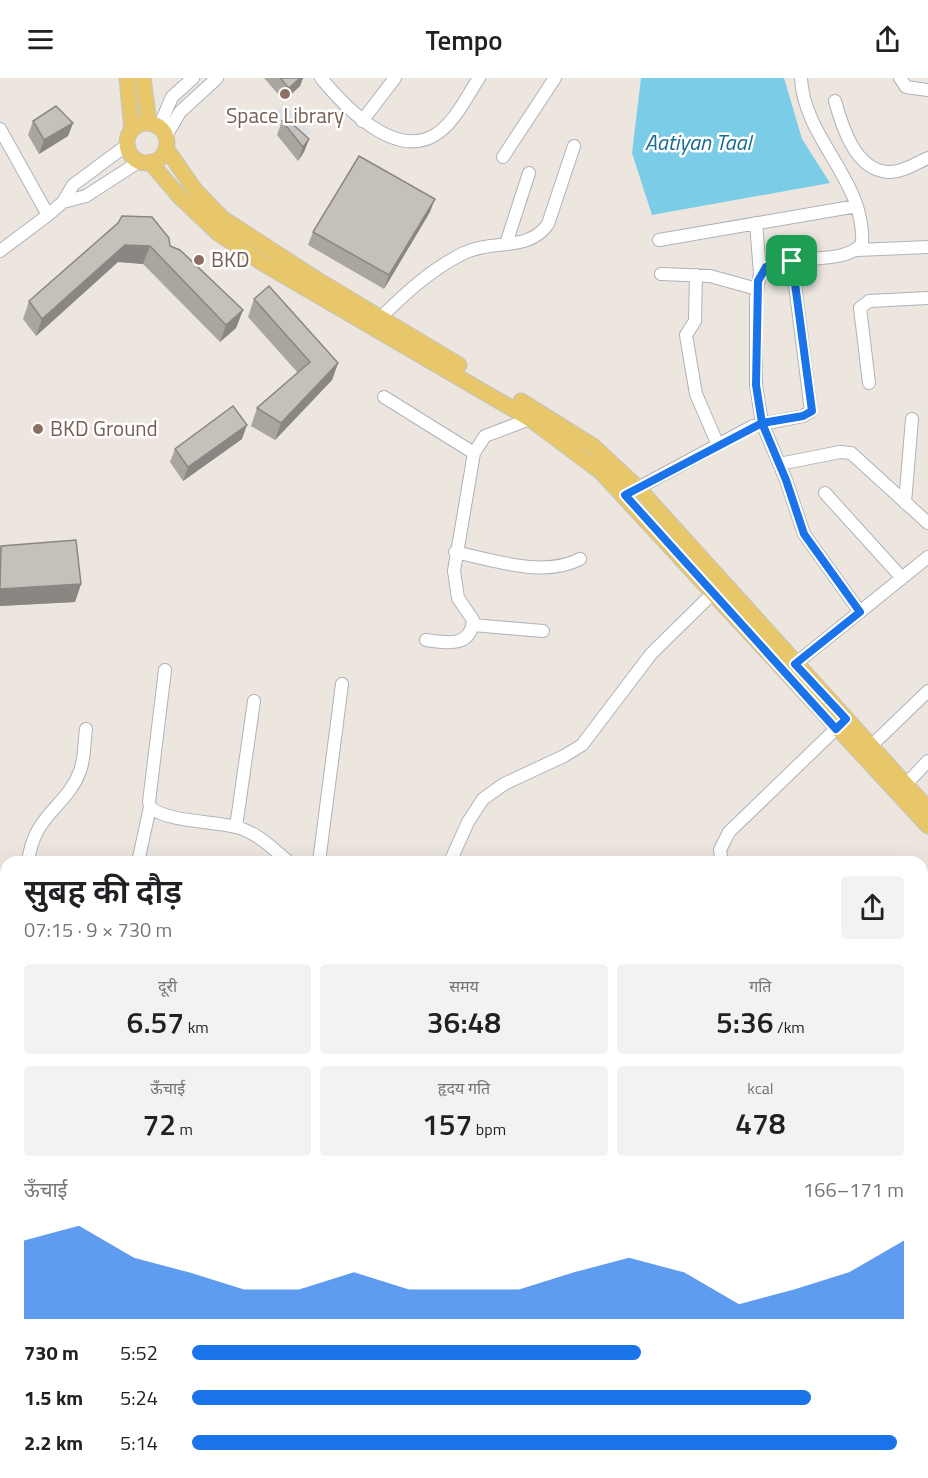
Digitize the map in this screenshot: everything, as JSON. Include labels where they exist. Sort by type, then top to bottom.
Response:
[{"type":"main road","points":[[128,78],[132,156],[145,162],[218,232],[264,264],[531,419],[601,472],[632,492],[795,664],[841,724],[928,826]]},
{"type":"main road","points":[[142,78],[160,134],[195,190],[222,218],[380,318],[567,428],[593,446],[713,594],[841,724],[871,746],[928,809]]},
{"type":"main road","points":[[130,137],[142,123],[160,134]]},
{"type":"main road","points":[[145,162],[159,159],[160,134]]},
{"type":"street","points":[[160,134],[172,97],[194,78]]},
{"type":"street","points":[[160,134],[217,78]]},
{"type":"street","points":[[321,78],[362,121],[403,141],[421,141],[434,136],[446,125],[479,78]]},
{"type":"street","points":[[362,121],[395,78]]},
{"type":"street","points":[[503,157],[555,78]]},
{"type":"street","points":[[801,78],[807,107],[817,129],[851,187],[863,236],[862,244],[857,250]]},
{"type":"street","points":[[900,78],[906,87],[928,90]]},
{"type":"street","points":[[835,101],[849,144],[865,160],[880,170],[886,172],[900,170],[928,158]]},
{"type":"street","points":[[0,129],[48,215]]},
{"type":"street","points":[[0,251],[63,202],[73,185],[130,137]]},
{"type":"street","points":[[380,318],[421,280],[453,259],[479,248],[529,242],[544,229],[574,146]]},
{"type":"street","points":[[63,202],[86,196],[145,162]]},
{"type":"street","points":[[506,244],[529,172]]},
{"type":"street","points":[[659,240],[857,206]]},
{"type":"street","points":[[756,224],[760,273],[757,289],[756,385],[762,423],[804,534],[860,612]]},
{"type":"street","points":[[760,273],[776,264],[857,250],[928,247]]},
{"type":"street","points":[[632,492],[762,423],[803,416],[812,411],[792,261]]},
{"type":"street","points":[[661,274],[718,277],[757,289]]},
{"type":"street","points":[[696,275],[695,321],[687,335],[687,341],[696,394],[718,445]]},
{"type":"street","points":[[869,384],[860,309],[869,301],[928,298]]},
{"type":"street","points":[[384,397],[474,453]]},
{"type":"street","points":[[426,640],[456,643],[465,640],[473,625],[470,611],[458,598],[454,583],[455,552],[474,453],[485,436],[531,419]]},
{"type":"street","points":[[904,502],[912,419]]},
{"type":"street","points":[[779,464],[840,452],[851,453],[928,523]]},
{"type":"street","points":[[825,493],[902,578]]},
{"type":"street","points":[[455,552],[549,567],[567,566],[580,560]]},
{"type":"street","points":[[795,664],[928,557]]},
{"type":"street","points":[[453,856],[468,822],[483,799],[504,784],[582,745],[651,654],[713,594]]},
{"type":"street","points":[[473,625],[543,632]]},
{"type":"street","points":[[139,856],[150,807],[165,670]]},
{"type":"street","points":[[320,856],[342,684]]},
{"type":"street","points":[[871,746],[928,691]]},
{"type":"street","points":[[236,827],[254,701]]},
{"type":"street","points":[[721,856],[720,850],[729,832],[841,724]]},
{"type":"street","points":[[29,856],[36,832],[80,771],[86,729]]},
{"type":"street","points":[[906,784],[928,761]]},
{"type":"street","points":[[150,807],[163,814],[236,827],[257,836],[282,856]]},
{"type":"shaded area","points":[[283,105],[312,132],[301,143],[269,117]]},
{"type":"water","name":"Aatiyan Taal","points":[[641,78],[784,78],[802,139],[830,183],[652,215],[632,153]]},
{"type":"building","points":[[280,78],[300,78],[289,88]]},
{"type":"building","points":[[56,106],[73,123],[44,140],[33,121]]},
{"type":"building","points":[[286,118],[309,139],[303,147],[282,121]]},
{"type":"building","points":[[359,156],[435,199],[389,275],[313,232]]},
{"type":"building","points":[[122,216],[152,217],[169,238],[170,246],[180,250],[243,310],[226,325],[150,246],[125,245],[42,319],[29,301],[118,223]]},
{"type":"building","points":[[269,286],[338,363],[281,423],[257,408],[310,362],[254,299]]},
{"type":"building","points":[[233,406],[247,425],[188,467],[175,449]]},
{"type":"building","points":[[76,540],[81,584],[0,589],[1,546]]},
{"type":"place","name":"Space Library","points":[[285,94]]},
{"type":"place","name":"BKD","points":[[199,260]]},
{"type":"place","name":"BKD Ground","points":[[38,429]]},
{"type":"route","points":[[792,261],[766,267],[760,273],[758,281],[756,385],[762,423],[742,431],[625,495],[836,729],[846,719],[795,664],[860,612],[804,534],[786,480],[762,423],[803,416],[812,411],[792,261]]}]
